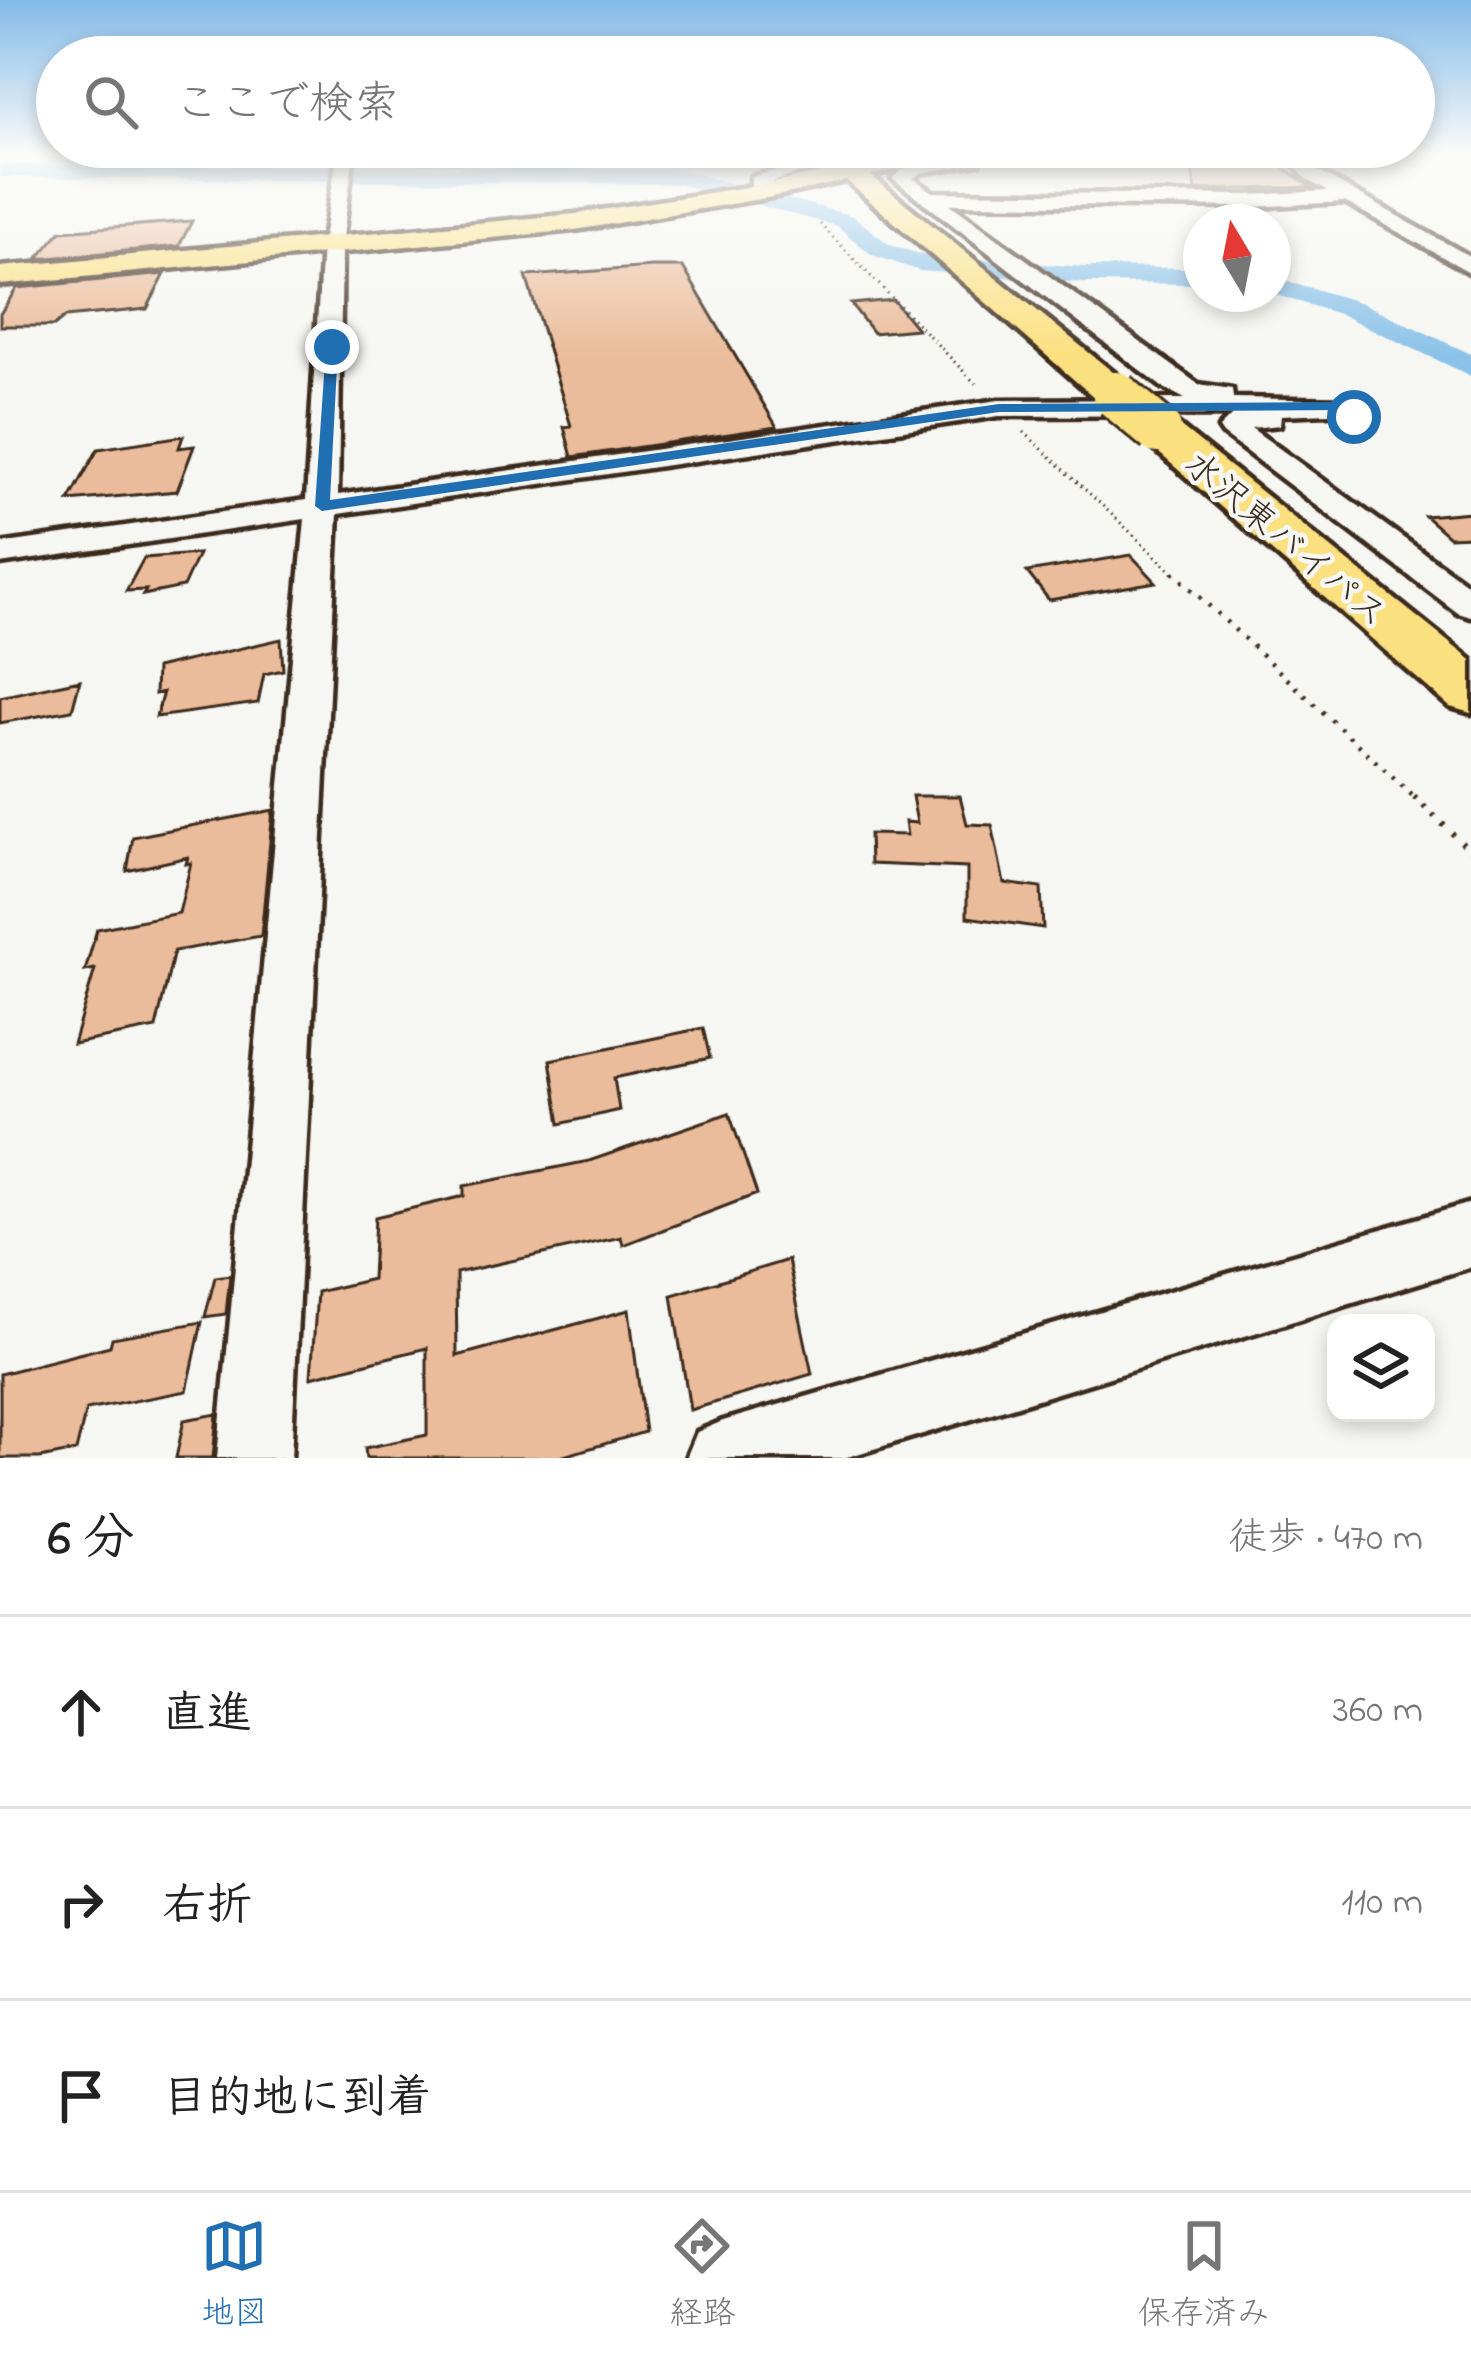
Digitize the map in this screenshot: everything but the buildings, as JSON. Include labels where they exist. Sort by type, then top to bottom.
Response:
[{"type":"highway","name":"水沢東バイパス","points":[[919,220],[966,268],[1471,692]]},
{"type":"main road","points":[[0,276],[588,220]]},
{"type":"street","points":[[254,1458],[322,506],[336,220]]},
{"type":"street","points":[[960,220],[1192,392],[1251,396],[1314,389],[1343,406],[1354,417],[1352,424],[1245,419],[1233,428],[1471,605]]},
{"type":"street","points":[[1389,220],[1471,266]]},
{"type":"street","points":[[0,554],[999,408],[1343,406]]},
{"type":"street","points":[[723,1458],[1471,1235]]},
{"type":"path","points":[[820,224],[999,408],[1471,851]]},
{"type":"waterway","points":[[841,220],[881,250],[920,263],[1085,275],[1183,276]]},
{"type":"waterway","points":[[1291,290],[1352,309],[1471,366]]},
{"type":"route","points":[[332,347],[322,506],[999,408],[1343,406],[1354,417]]}]
